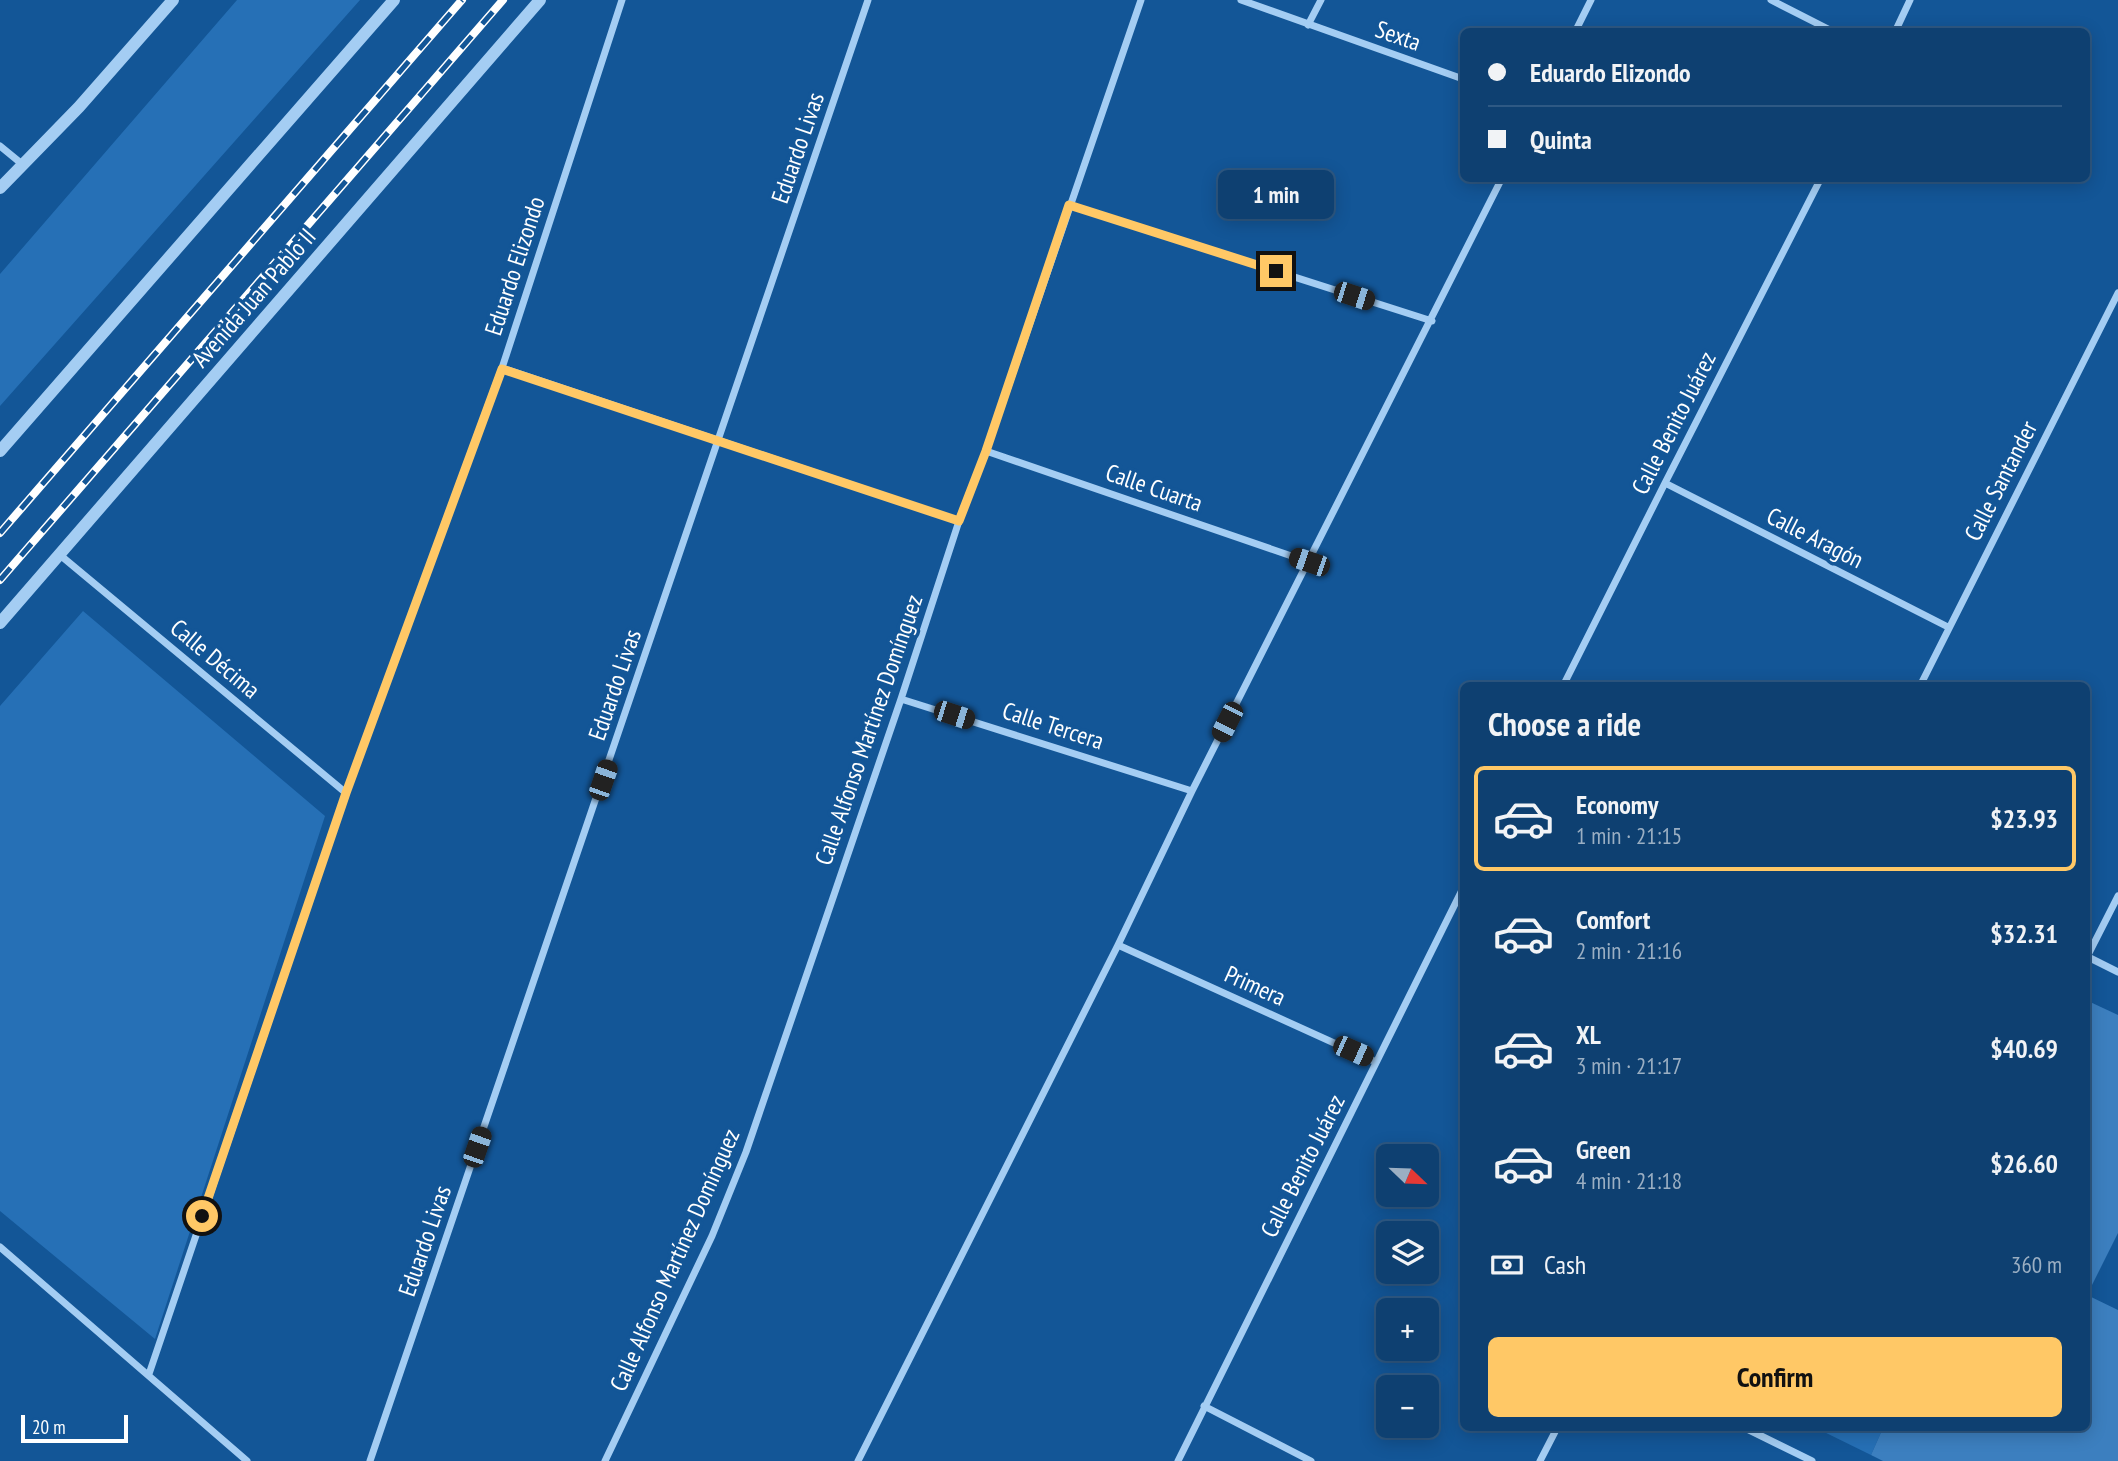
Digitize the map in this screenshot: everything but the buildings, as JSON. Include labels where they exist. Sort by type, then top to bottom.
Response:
[{"type":"street","points":[[0,188],[79,107],[173,0]]},
{"type":"street","points":[[0,451],[394,0]]},
{"type":"street","name":"Avenida Juan Pablo II","points":[[0,623],[540,0]]},
{"type":"street","name":"Eduardo Elizondo","points":[[149,1374],[346,793],[502,369],[622,0]]},
{"type":"street","name":"Eduardo Livas","points":[[370,1461],[869,0]]},
{"type":"street","name":"Calle Alfonso Martínez Domínguez","points":[[605,1461],[712,1236],[746,1152],[959,521],[986,451],[1141,0]]},
{"type":"street","name":"Sexta","points":[[1241,0],[1460,78]]},
{"type":"street","points":[[1308,25],[1321,0]]},
{"type":"street","points":[[1577,28],[1591,0]]},
{"type":"street","points":[[1771,0],[1826,28]]},
{"type":"street","points":[[1897,28],[1910,0]]},
{"type":"street","points":[[0,146],[22,164]]},
{"type":"street","points":[[858,1461],[1500,182]]},
{"type":"street","name":"Calle Benito Juárez","points":[[1565,682],[1819,182]]},
{"type":"street","points":[[1069,205],[1432,321]]},
{"type":"street","name":"Calle Santander","points":[[1922,682],[2118,293]]},
{"type":"street","points":[[502,369],[959,521]]},
{"type":"street","name":"Calle Cuarta","points":[[986,451],[1309,562]]},
{"type":"street","name":"Calle Aragón","points":[[1665,482],[1948,627]]},
{"type":"street","name":"Calle Décima","points":[[60,555],[346,793]]},
{"type":"street","name":"Calle Tercera","points":[[901,699],[1192,791]]},
{"type":"street","name":"Calle Benito Juárez","points":[[1178,1461],[1460,894]]},
{"type":"street","points":[[2090,950],[2118,896]]},
{"type":"street","name":"Primera","points":[[1118,946],[1376,1062]]},
{"type":"street","points":[[2090,958],[2118,972]]},
{"type":"street","points":[[0,1247],[247,1461]]},
{"type":"street","points":[[1205,1406],[1311,1461]]},
{"type":"street","points":[[1540,1461],[1555,1431]]},
{"type":"street","points":[[1751,1431],[1812,1461]]},
{"type":"shaded area","points":[[237,0],[360,0],[0,406],[0,274]]},
{"type":"shaded area","points":[[83,611],[325,816],[155,1339],[0,1211],[0,706]]},
{"type":"shaded area","points":[[1822,1431],[1882,1431],[1871,1455]]},
{"type":"railway","points":[[0,533],[462,0]]},
{"type":"railway","points":[[0,580],[503,0]]},
{"type":"route","points":[[202,1216],[346,793],[502,369],[959,521],[986,451],[1069,205],[1276,271]]}]
